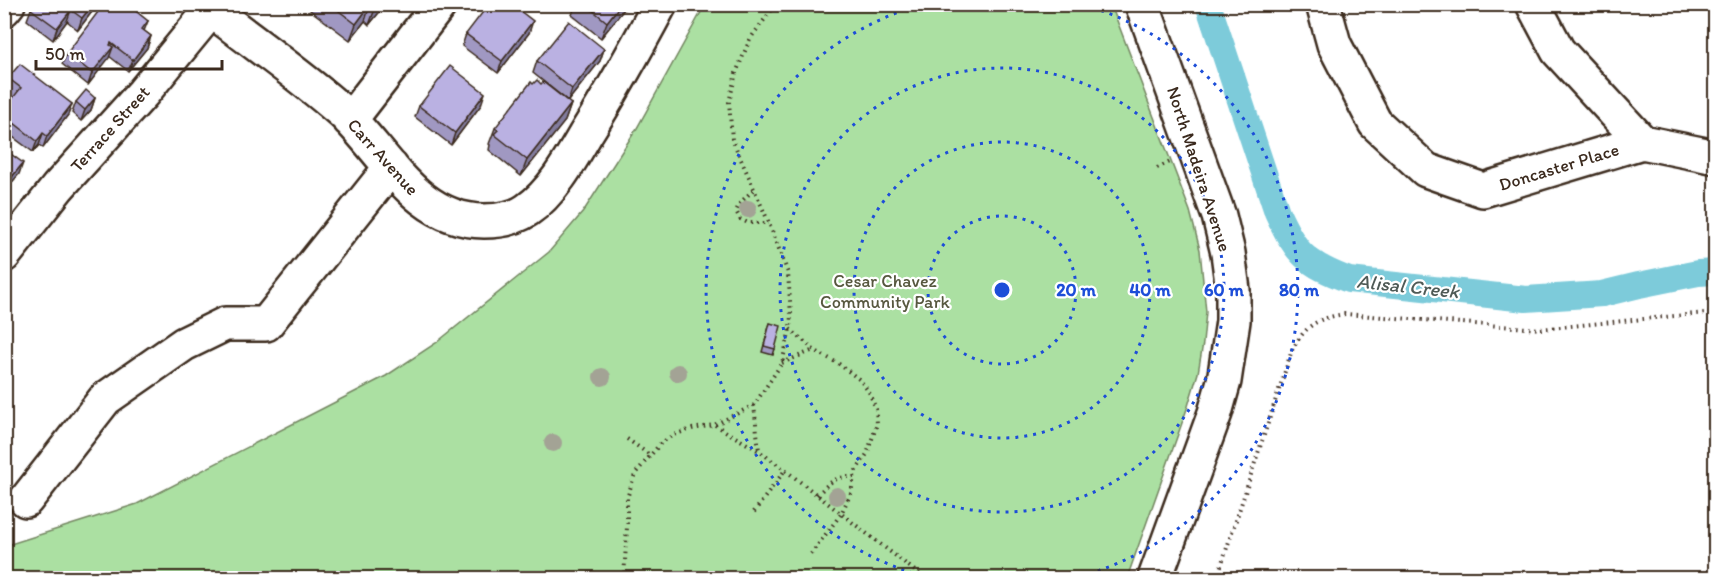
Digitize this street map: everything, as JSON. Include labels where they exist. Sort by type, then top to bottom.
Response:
[{"type":"street","points":[[4,9],[8,4]]},
{"type":"street","points":[[350,120],[440,4]]},
{"type":"street","name":"Carr Avenue","points":[[211,7],[350,120],[418,197],[432,206],[464,219],[495,221],[512,218],[526,211],[552,184],[620,79],[660,4]]},
{"type":"street","name":"North Madeira Avenue","points":[[1142,4],[1219,216],[1233,290],[1233,321],[1224,381],[1215,413],[1155,579]]},
{"type":"street","name":"Doncaster Place","points":[[1323,4],[1334,44],[1375,123],[1426,170],[1483,190],[1642,142]]},
{"type":"street","points":[[1533,4],[1558,51],[1642,142],[1716,157]]},
{"type":"street","name":"Terrace Street","points":[[4,255],[58,187],[143,93],[211,7]]},
{"type":"street","points":[[26,500],[105,399],[184,344],[225,324],[266,324],[392,167]]},
{"type":"path","points":[[762,4],[769,12]]},
{"type":"path","points":[[624,579],[627,498],[635,474],[660,444],[673,435],[714,425],[754,405],[782,363],[791,315],[788,273],[732,139],[729,102],[736,73],[750,39],[776,4]]},
{"type":"path","points":[[753,190],[740,203],[736,211],[740,219],[748,223],[769,223]]},
{"type":"path","points":[[1217,579],[1292,350],[1305,330],[1316,321],[1329,316],[1345,314],[1540,329],[1716,312]]},
{"type":"path","points":[[790,329],[814,350],[839,364],[860,380],[869,392],[876,409],[877,424],[867,454],[855,472],[851,493],[841,514],[811,554]]},
{"type":"path","points":[[782,363],[814,350]]},
{"type":"path","points":[[754,405],[759,451]]},
{"type":"path","points":[[714,425],[759,451],[785,470],[924,579]]},
{"type":"path","points":[[627,439],[650,455]]},
{"type":"path","points":[[754,512],[785,470]]},
{"type":"path","points":[[817,495],[834,479],[845,476],[854,477]]},
{"type":"green space","name":"Cesar Chavez Community Park","points":[[705,5],[1111,5],[1190,211],[1200,250],[1206,312],[1198,373],[1127,578],[5,578],[4,546],[137,504],[386,376],[436,343],[549,252],[583,212],[637,128]]},
{"type":"building","points":[[34,4],[93,4],[82,18],[71,10],[57,28],[31,9]]},
{"type":"building","points":[[104,4],[127,4],[148,21],[142,29],[151,36],[133,60],[111,43],[113,47],[92,73],[67,53]]},
{"type":"building","points":[[330,4],[379,4],[375,9],[370,5],[356,24]]},
{"type":"building","points":[[489,4],[511,4],[533,21],[502,61],[466,34]]},
{"type":"building","points":[[585,4],[621,4],[607,22]]},
{"type":"building","points":[[569,21],[604,49],[572,89],[537,61]]},
{"type":"building","points":[[20,64],[72,104],[47,136],[43,133],[37,141],[14,123],[13,126],[4,119],[4,109],[21,88],[8,78]]},
{"type":"building","points":[[450,66],[485,93],[455,133],[419,106]]},
{"type":"building","points":[[537,80],[541,84],[543,82],[571,104],[527,160],[494,134],[498,130],[495,128],[531,82],[533,84]]},
{"type":"building","points":[[86,90],[95,98],[85,110],[76,102]]},
{"type":"building","points":[[4,149],[23,163],[7,183],[4,181]]},
{"type":"building","points":[[770,323],[781,326],[775,349],[764,346]]},
{"type":"waterway","name":"Alisal Creek","points":[[1208,4],[1277,212],[1297,248],[1312,263],[1322,269],[1349,280],[1526,299],[1602,294],[1698,273],[1716,272]]}]
